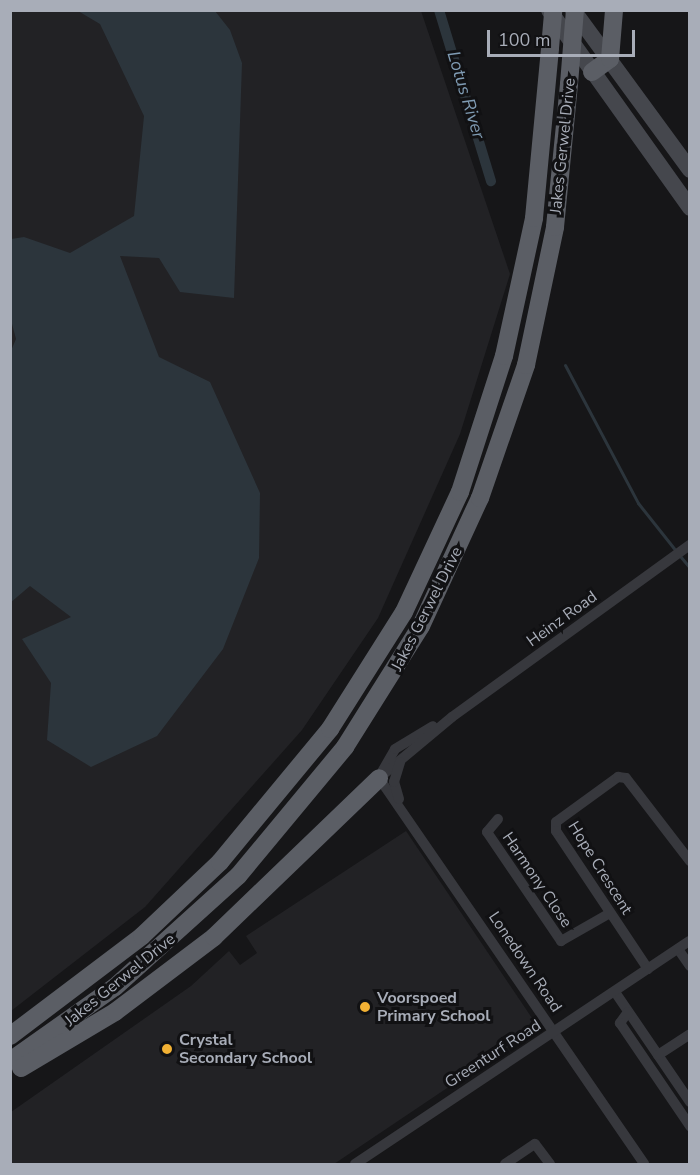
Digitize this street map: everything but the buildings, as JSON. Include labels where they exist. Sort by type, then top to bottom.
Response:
[{"type":"highway","name":"Jakes Gerwel Drive","points":[[10,1035],[142,936],[220,862],[330,729],[404,612],[460,492],[509,336],[534,218],[550,48],[551,10]]},
{"type":"highway","name":"Jakes Gerwel Drive","points":[[10,1061],[116,987],[238,876],[345,747],[421,626],[480,498],[526,365],[555,227],[574,10]]},
{"type":"highway","points":[[592,72],[610,59],[614,10]]},
{"type":"highway","points":[[10,1073],[115,1012],[184,962],[379,778]]},
{"type":"main road","points":[[551,10],[592,72],[690,208]]},
{"type":"main road","points":[[574,10],[690,170]]},
{"type":"street","name":"Heinz Road","points":[[379,778],[452,717],[690,545]]},
{"type":"street","name":"Heinz Road","points":[[379,778],[394,748],[452,717]]},
{"type":"street","points":[[401,805],[394,782],[403,757]]},
{"type":"street","name":"Hope Crescent","points":[[648,969],[555,825],[618,777],[635,783],[690,861]]},
{"type":"street","name":"Lonedown Road","points":[[379,778],[401,805],[644,1164]]},
{"type":"street","name":"Harmony Close","points":[[498,819],[487,832],[561,941],[610,913]]},
{"type":"street","name":"Greenturf Road","points":[[355,1164],[690,941]]},
{"type":"street","points":[[678,949],[690,966]]},
{"type":"street","points":[[615,992],[690,1102]]},
{"type":"street","points":[[628,1012],[620,1023],[690,1126]]},
{"type":"street","points":[[658,1055],[690,1034]]},
{"type":"street","points":[[505,1164],[535,1144],[550,1164]]},
{"type":"shaded area","points":[[11,11],[421,11],[510,274],[460,434],[378,618],[302,730],[145,907],[11,1011]]},
{"type":"shaded area","points":[[78,11],[215,11],[230,30],[242,63],[234,298],[180,292],[159,258],[120,256],[159,357],[210,382],[260,493],[259,558],[223,649],[157,736],[91,767],[47,740],[51,683],[22,639],[71,617],[30,586],[10,603],[10,353],[16,339],[11,320],[11,239],[24,237],[70,253],[134,216],[144,116],[100,24]]},
{"type":"shaded area","name":"Voorspoed Primary School","points":[[406,831],[538,1027],[334,1164],[11,1164],[11,1112],[191,986],[229,951],[240,965],[257,953],[246,936]]},
{"type":"waterway","name":"Lotus River","points":[[439,10],[491,181]]},
{"type":"waterway","points":[[565,365],[638,503],[676,551]]},
{"type":"waterway","points":[[680,556],[690,568]]},
{"type":"place","name":"Voorspoed Primary School","points":[[365,1007]]},
{"type":"place","name":"Crystal Secondary School","points":[[167,1049]]}]
